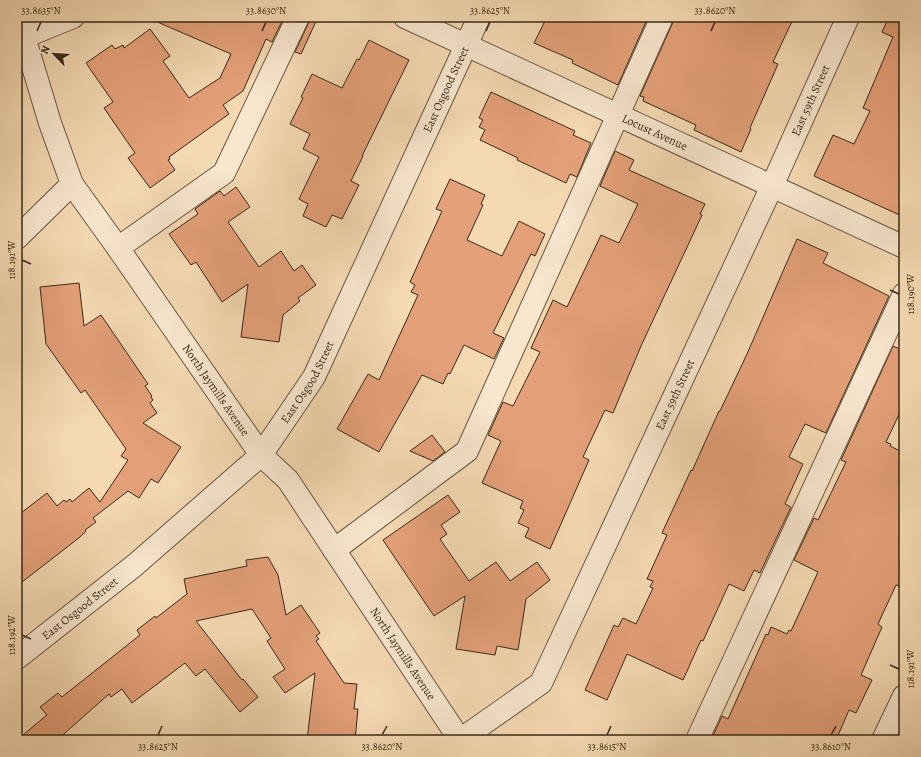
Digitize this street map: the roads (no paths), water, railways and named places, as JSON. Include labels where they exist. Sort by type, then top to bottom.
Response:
[{"type":"street","points":[[21,27],[73,17]]},
{"type":"street","points":[[118,248],[224,173],[298,17]]},
{"type":"street","name":"Locust Avenue","points":[[405,17],[904,247]]},
{"type":"street","name":"East Osgood Street","points":[[17,658],[135,565],[261,455],[314,378],[479,17]]},
{"type":"street","points":[[334,550],[467,451],[662,17]]},
{"type":"street","name":"East 59th Street","points":[[460,740],[541,682],[772,186],[848,17]]},
{"type":"street","name":"North Jaymills Avenue","points":[[21,27],[50,123],[72,184],[261,455],[288,480],[460,740]]},
{"type":"street","points":[[17,238],[72,184]]},
{"type":"street","points":[[697,740],[904,294]]},
{"type":"street","points":[[883,740],[904,696]]}]
